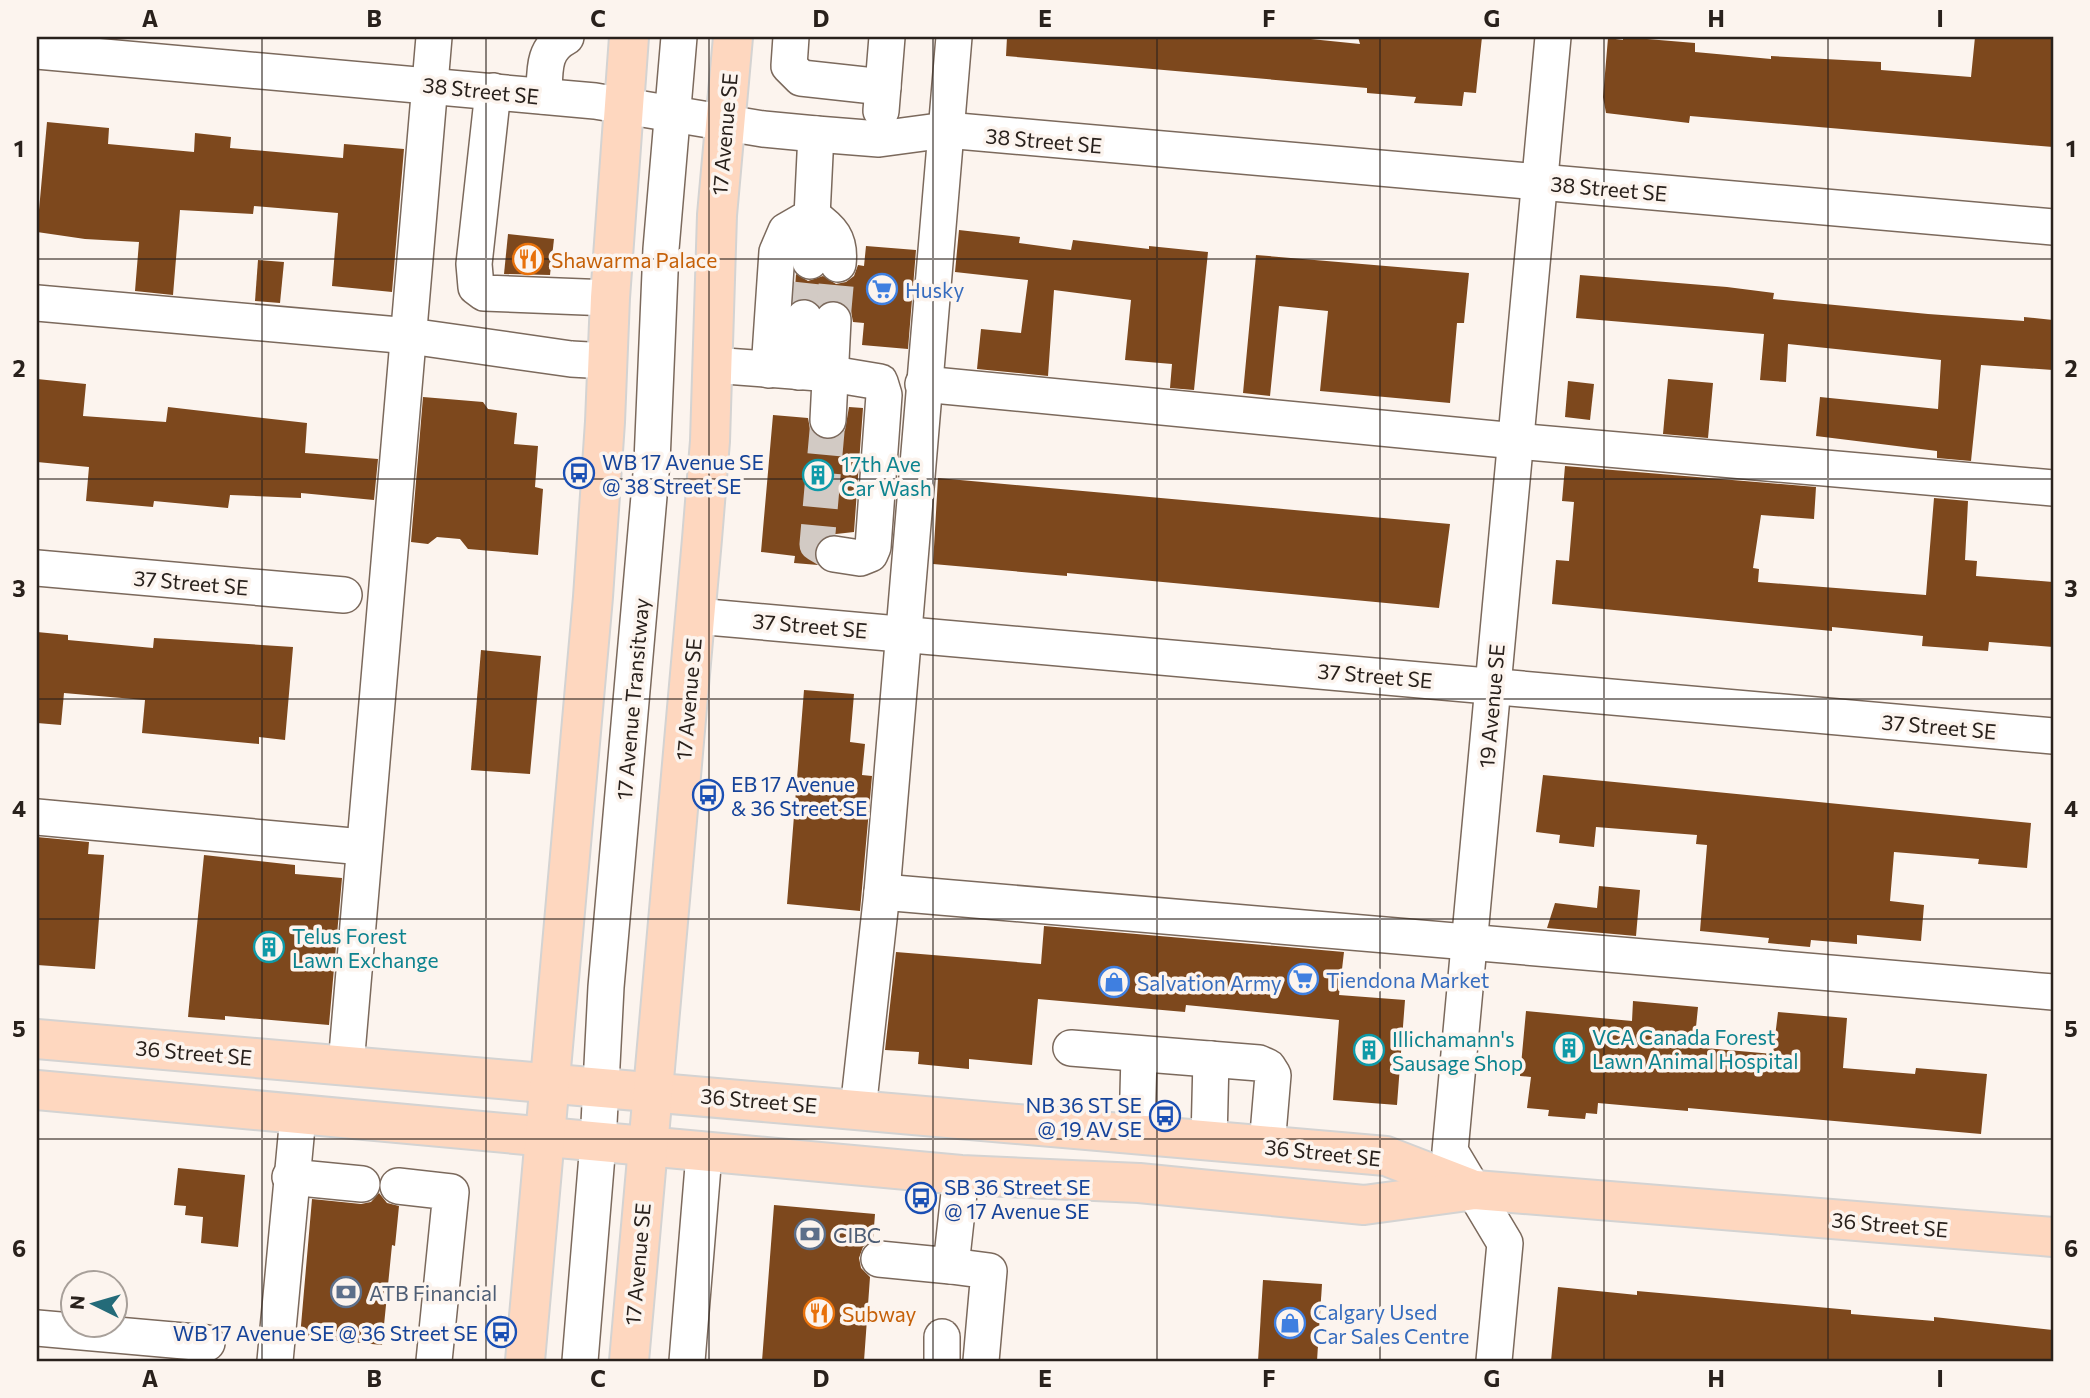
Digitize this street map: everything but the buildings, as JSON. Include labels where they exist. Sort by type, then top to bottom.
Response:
[{"type":"main road","points":[[525,1361],[595,571],[610,298],[629,37]]},
{"type":"main road","name":"17 Avenue SE","points":[[629,1361],[710,441],[716,215],[733,37]]},
{"type":"main road","name":"36 Street SE","points":[[37,1039],[1386,1156],[1475,1190]]},
{"type":"main road","name":"36 Street SE","points":[[37,1090],[544,1137],[646,1149],[961,1175],[1139,1183],[1364,1205],[1475,1190],[2053,1237]]},
{"type":"street","points":[[345,1065],[434,37]]},
{"type":"street","points":[[544,96],[549,49],[554,42],[566,37]]},
{"type":"street","name":"17 Avenue Transitway","points":[[580,1361],[598,1143],[606,987],[652,462],[661,249],[679,37]]},
{"type":"street","points":[[791,37],[789,66],[801,78],[883,87]]},
{"type":"street","points":[[878,139],[887,37]]},
{"type":"street","points":[[858,1110],[882,892],[954,37]]},
{"type":"street","name":"19 Avenue SE","points":[[1494,1361],[1505,1243],[1450,1151],[1553,37]]},
{"type":"street","name":"38 Street SE","points":[[37,51],[544,96],[816,134],[878,139],[946,130],[2053,227]]},
{"type":"street","points":[[493,91],[474,264],[476,287],[484,293],[610,298]]},
{"type":"street","points":[[812,216],[816,134]]},
{"type":"street","points":[[812,216],[831,229],[839,249],[824,262]]},
{"type":"street","points":[[812,216],[786,231],[777,252],[800,372],[828,420]]},
{"type":"street","points":[[37,303],[410,336],[571,359],[607,361]]},
{"type":"street","points":[[800,372],[819,319]]},
{"type":"street","points":[[712,365],[880,382],[884,395],[873,547],[870,554],[859,558],[834,554]]},
{"type":"street","points":[[923,384],[1516,441],[2053,488]]},
{"type":"street","name":"37 Street SE","points":[[37,568],[344,595]]},
{"type":"street","name":"37 Street SE","points":[[696,616],[2053,736]]},
{"type":"street","points":[[37,817],[363,847]]},
{"type":"street","points":[[882,892],[2053,992]]},
{"type":"street","points":[[1071,1048],[1259,1063],[1268,1067],[1273,1075],[1267,1146]]},
{"type":"street","points":[[1138,1134],[1139,1054]]},
{"type":"street","points":[[1209,1141],[1211,1059]]},
{"type":"street","points":[[275,1361],[290,1177],[298,1116]]},
{"type":"street","points":[[687,1361],[704,1154]]},
{"type":"street","points":[[951,1266],[961,1175]]},
{"type":"street","points":[[290,1177],[362,1184]]},
{"type":"street","points":[[398,1186],[451,1192],[434,1361]]},
{"type":"street","points":[[879,1259],[989,1271],[981,1361]]},
{"type":"street","points":[[37,1328],[207,1343]]},
{"type":"tunnel","points":[[804,318],[810,261]]},
{"type":"tunnel","points":[[833,320],[838,264]]},
{"type":"tunnel","points":[[828,420],[817,544],[834,554]]},
{"type":"place","name":"Shawarma Palace","points":[[528,259]]},
{"type":"place","name":"Husky","points":[[882,289]]},
{"type":"place","name":"WB 17 Avenue SE @ 38 Street SE","points":[[579,473]]},
{"type":"place","name":"17th Ave Car Wash","points":[[818,475]]},
{"type":"place","name":"EB 17 Avenue & 36 Street SE","points":[[708,795]]},
{"type":"place","name":"Telus Forest Lawn Exchange","points":[[269,947]]},
{"type":"place","name":"Tiendona Market","points":[[1303,979]]},
{"type":"place","name":"Salvation Army","points":[[1114,982]]},
{"type":"place","name":"VCA Canada Forest Lawn Animal Hospital","points":[[1569,1048]]},
{"type":"place","name":"Illichamann's Sausage Shop","points":[[1369,1050]]},
{"type":"place","name":"NB 36 ST SE @ 19 AV SE","points":[[1165,1116]]},
{"type":"place","name":"SB 36 Street SE @ 17 Avenue SE","points":[[921,1198]]},
{"type":"place","name":"CIBC","points":[[810,1234]]},
{"type":"place","name":"ATB Financial","points":[[346,1292]]},
{"type":"place","name":"Subway","points":[[819,1313]]},
{"type":"place","name":"Calgary Used Car Sales Centre","points":[[1290,1323]]},
{"type":"place","name":"WB 17 Avenue SE @ 36 Street SE","points":[[501,1332]]}]
